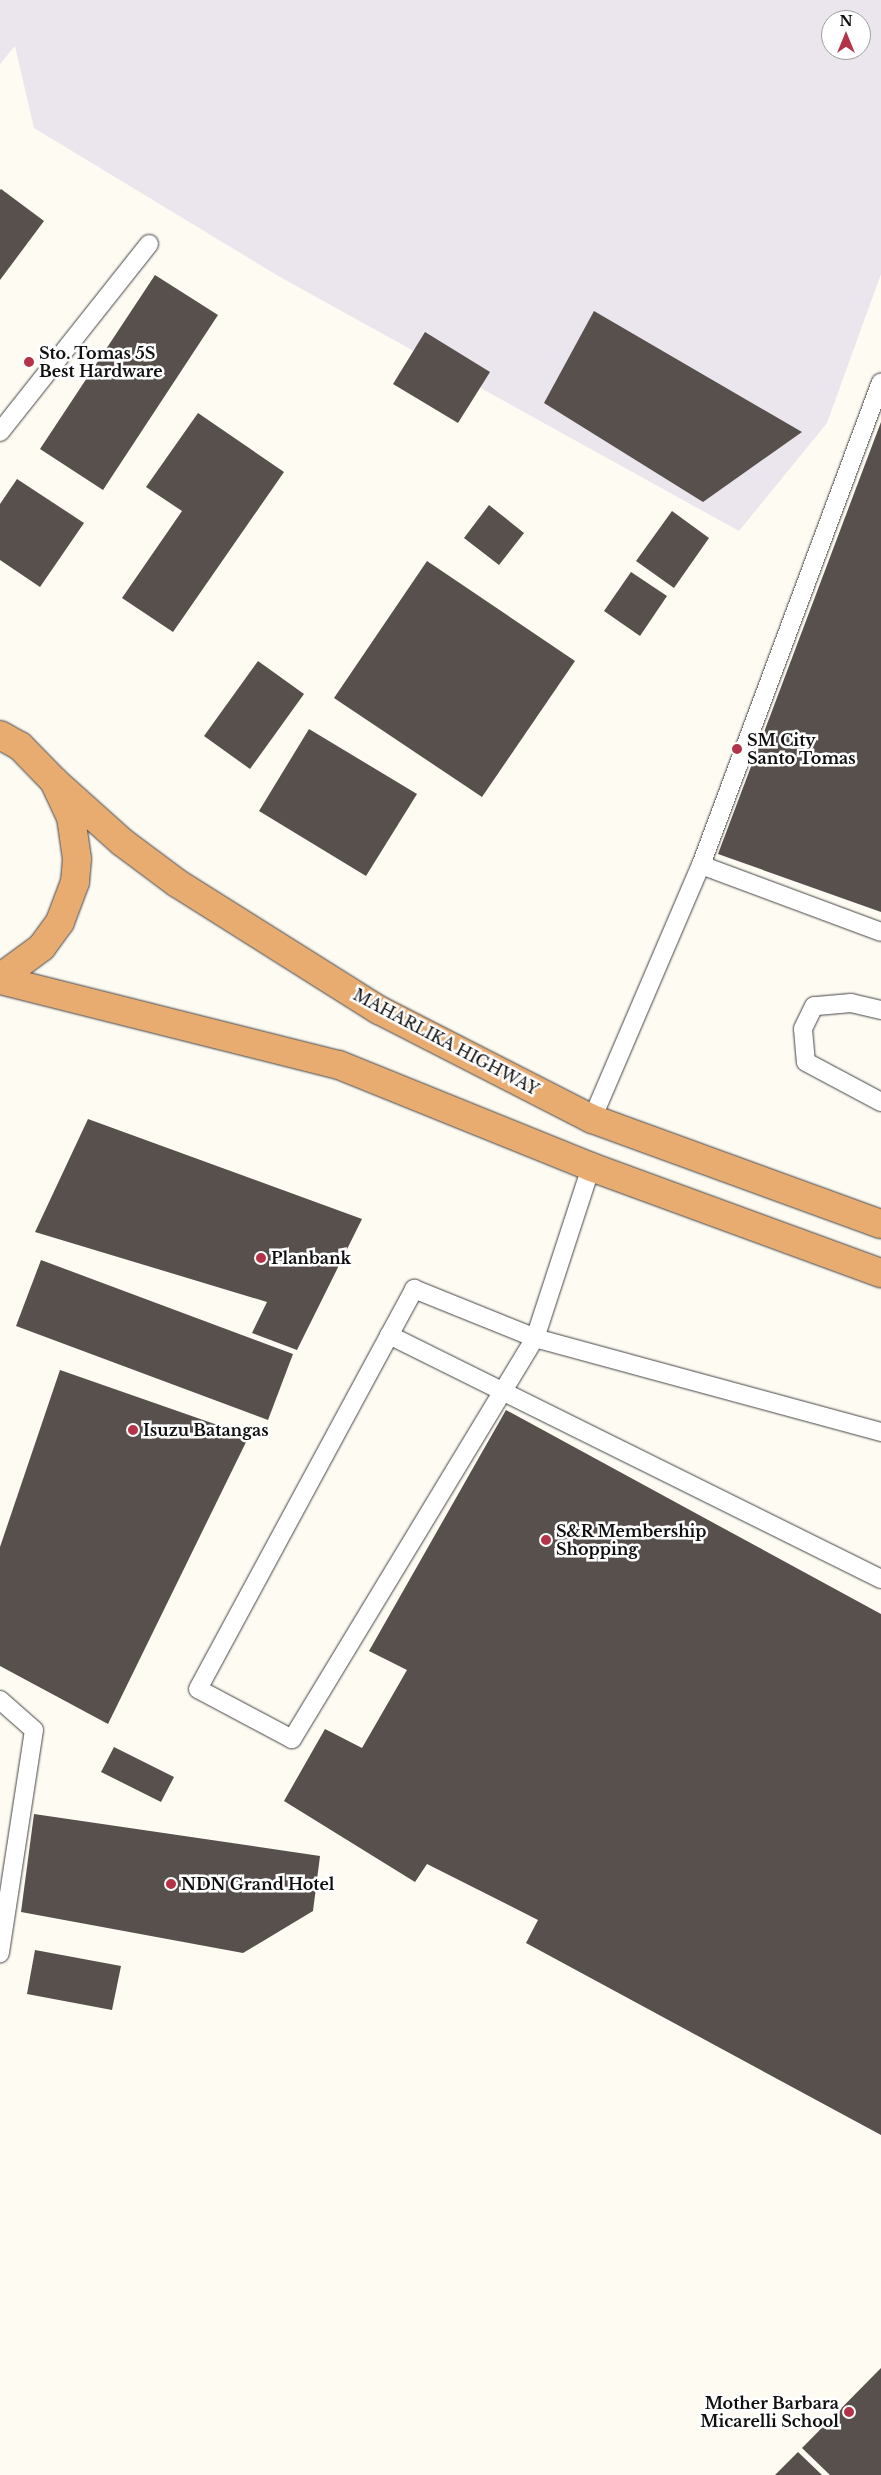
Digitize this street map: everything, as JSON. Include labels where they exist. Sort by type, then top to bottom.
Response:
[{"type":"highway","points":[[0,735],[20,746],[54,781],[72,817],[75,882],[60,922],[42,947],[0,979]]},
{"type":"highway","name":"MAHARLIKA HIGHWAY","points":[[54,781],[122,842],[238,921],[379,1010],[592,1119],[881,1224]]},
{"type":"highway","points":[[0,979],[339,1065],[591,1168],[881,1273]]},
{"type":"lane","points":[[0,432],[149,244]]},
{"type":"lane","points":[[592,1119],[701,865],[881,382]]},
{"type":"lane","points":[[701,865],[881,932]]},
{"type":"lane","points":[[881,1010],[851,1003],[814,1006],[803,1029],[806,1062],[881,1102]]},
{"type":"lane","points":[[591,1168],[535,1338],[292,1739],[198,1689],[414,1289],[535,1338],[881,1432]]},
{"type":"lane","points":[[389,1335],[881,1580]]},
{"type":"lane","points":[[0,1700],[34,1730],[0,1953]]},
{"type":"shaded area","points":[[0,0],[881,0],[881,274],[827,423],[739,531],[280,277],[34,128],[15,46],[0,64]]},
{"type":"building","points":[[0,190],[44,221],[0,280]]},
{"type":"building","points":[[155,275],[218,315],[103,490],[40,449]]},
{"type":"building","points":[[594,311],[802,432],[703,502],[544,403]]},
{"type":"building","points":[[425,332],[490,372],[458,423],[393,384]]},
{"type":"building","points":[[198,413],[284,472],[173,632],[122,598],[182,511],[146,487]]},
{"type":"building","points":[[881,422],[881,912],[718,854]]},
{"type":"building","points":[[17,479],[84,523],[40,587],[0,560],[0,504]]},
{"type":"building","points":[[489,505],[524,533],[499,565],[464,538]]},
{"type":"building","points":[[672,511],[709,538],[674,588],[636,561]]},
{"type":"building","points":[[427,561],[575,661],[482,797],[334,698]]},
{"type":"building","points":[[631,572],[667,596],[640,636],[604,611]]},
{"type":"building","points":[[258,661],[304,694],[250,769],[204,736]]},
{"type":"building","points":[[309,729],[417,794],[366,876],[259,811]]},
{"type":"building","points":[[88,1119],[362,1219],[297,1350],[252,1333],[267,1302],[35,1232]]},
{"type":"building","points":[[41,1260],[293,1354],[268,1420],[16,1326]]},
{"type":"building","points":[[60,1370],[249,1436],[108,1724],[0,1666],[0,1547]]},
{"type":"building","points":[[506,1410],[881,1614],[881,2135],[526,1943],[538,1920],[427,1864],[415,1882],[284,1801],[325,1729],[362,1748],[407,1670],[369,1651]]},
{"type":"building","points":[[114,1747],[174,1777],[161,1802],[101,1772]]},
{"type":"building","name":"NDN Grand Hotel","points":[[34,1814],[320,1856],[313,1911],[243,1953],[21,1912]]},
{"type":"building","points":[[35,1950],[121,1966],[112,2010],[27,1994]]},
{"type":"building","name":"Mother Barbara Micarelli School","points":[[881,2368],[881,2475],[830,2475],[802,2448]]},
{"type":"building","points":[[798,2452],[822,2475],[775,2475]]},
{"type":"place","name":"Sto. Tomas 5S Best Hardware","points":[[29,362]]},
{"type":"place","name":"SM City Santo Tomas","points":[[737,749]]},
{"type":"place","name":"Planbank","points":[[261,1258]]},
{"type":"place","name":"Isuzu Batangas","points":[[133,1430]]},
{"type":"place","name":"S&R Membership Shopping","points":[[546,1540]]},
{"type":"place","name":"NDN Grand Hotel","points":[[171,1884]]},
{"type":"place","name":"Mother Barbara Micarelli School","points":[[849,2412]]}]
